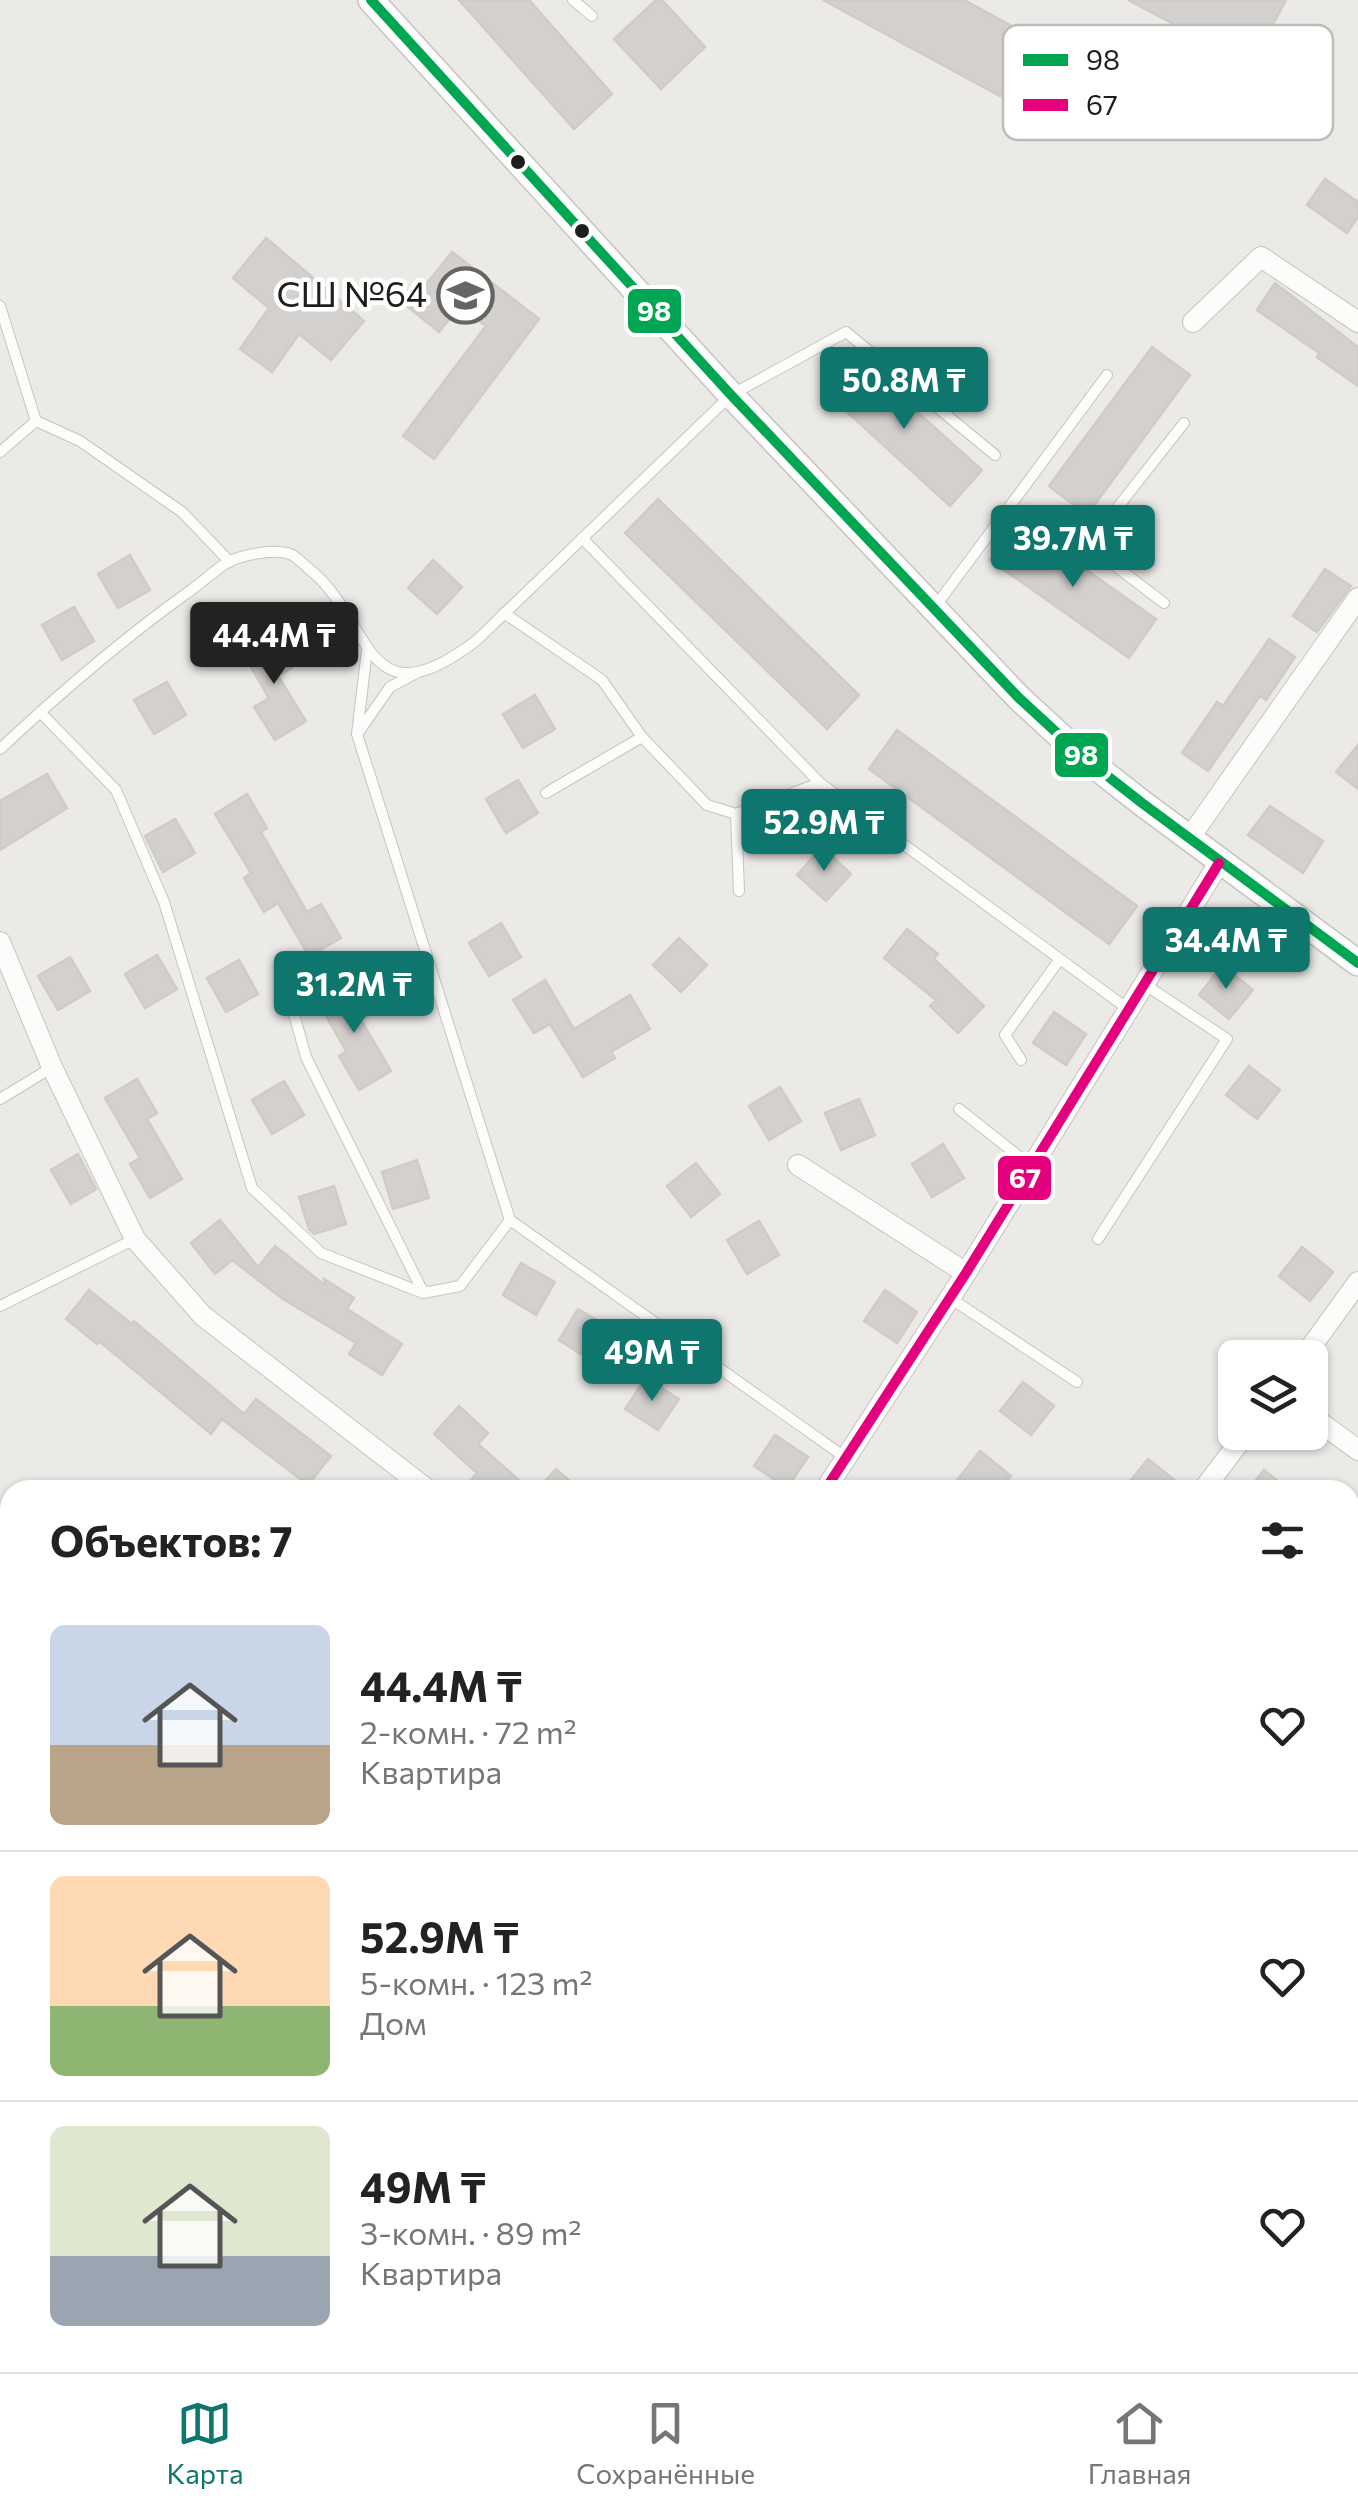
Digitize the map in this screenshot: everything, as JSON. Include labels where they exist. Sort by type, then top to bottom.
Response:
[{"type":"street","points":[[371,0],[731,395],[1018,698],[1188,840],[1358,964]]},
{"type":"street","points":[[1193,322],[1261,257],[1358,322]]},
{"type":"street","points":[[1188,840],[1358,598]]},
{"type":"street","points":[[832,1480],[966,1273],[1219,863]]},
{"type":"street","points":[[0,942],[52,1067],[134,1239],[204,1316],[415,1480]]},
{"type":"street","points":[[798,1165],[966,1273]]},
{"type":"street","points":[[1316,1340],[1358,1282]]},
{"type":"street","points":[[1328,1428],[1358,1450]]},
{"type":"street","points":[[1211,1480],[1233,1450]]},
{"type":"lane","points":[[573,0],[592,16]]},
{"type":"lane","points":[[0,306],[36,421],[80,441],[182,512],[230,562]]},
{"type":"lane","points":[[357,734],[390,687],[448,662],[731,395],[846,332],[995,455]]},
{"type":"lane","points":[[934,608],[1107,374]]},
{"type":"lane","points":[[0,452],[36,421]]},
{"type":"lane","points":[[1088,545],[1184,422]]},
{"type":"lane","points":[[1006,510],[1050,517],[1164,602]]},
{"type":"lane","points":[[582,538],[820,783],[1129,1010]]},
{"type":"lane","points":[[0,749],[91,665],[230,562],[262,553],[290,554],[316,574],[338,600],[367,650],[387,668],[418,672]]},
{"type":"lane","points":[[504,613],[602,680],[642,737],[707,805],[736,814],[820,783]]},
{"type":"lane","points":[[367,650],[357,734],[510,1220],[846,1458]]},
{"type":"lane","points":[[40,712],[116,790],[164,902],[252,1188],[321,1254],[423,1293],[460,1286],[510,1220]]},
{"type":"lane","points":[[546,792],[642,737]]},
{"type":"lane","points":[[736,814],[738,890]]},
{"type":"lane","points":[[1021,1060],[1005,1035],[1060,959]]},
{"type":"lane","points":[[284,978],[306,1057],[423,1293]]},
{"type":"lane","points":[[1098,1239],[1228,1039],[1144,984]]},
{"type":"lane","points":[[0,1099],[52,1067]]},
{"type":"lane","points":[[960,1109],[1032,1166]]},
{"type":"lane","points":[[0,1306],[134,1239]]},
{"type":"lane","points":[[950,1298],[1077,1382]]},
{"type":"building","points":[[459,0],[529,0],[612,94],[574,129]]},
{"type":"building","points":[[656,0],[662,0],[705,47],[661,89],[614,39]]},
{"type":"building","points":[[823,0],[964,0],[1010,25],[1003,25],[1000,96]]},
{"type":"building","points":[[1128,0],[1286,0],[1273,25],[1175,25]]},
{"type":"building","points":[[1325,179],[1358,202],[1358,217],[1347,233],[1307,205]]},
{"type":"building","points":[[266,238],[364,321],[331,360],[299,334],[272,372],[240,349],[269,308],[233,278]]},
{"type":"building","points":[[452,252],[539,319],[434,459],[403,436],[486,326],[460,306],[439,332],[408,307]]},
{"type":"building","points":[[1275,283],[1358,347],[1358,386],[1257,310]]},
{"type":"building","points":[[1152,347],[1190,375],[1087,515],[1049,486]]},
{"type":"building","points":[[856,357],[982,470],[950,506],[825,392]]},
{"type":"building","points":[[658,499],[859,695],[827,729],[625,533]]},
{"type":"building","points":[[1017,521],[1156,619],[1129,658],[990,560]]},
{"type":"building","points":[[130,555],[150,590],[118,608],[98,574]]},
{"type":"building","points":[[433,560],[462,587],[437,614],[408,588]]},
{"type":"building","points":[[1325,569],[1351,586],[1317,632],[1293,616]]},
{"type":"building","points":[[74,607],[94,641],[62,660],[42,625]]},
{"type":"building","points":[[273,633],[293,667],[278,676],[306,721],[275,740],[254,707],[269,698],[242,652]]},
{"type":"building","points":[[1269,639],[1295,657],[1266,700],[1260,696],[1208,771],[1182,753],[1217,702],[1223,706]]},
{"type":"building","points":[[167,682],[186,715],[154,734],[134,700]]},
{"type":"building","points":[[535,695],[555,729],[523,748],[503,714]]},
{"type":"building","points":[[897,730],[1137,906],[1109,944],[869,769]]},
{"type":"building","points":[[1358,745],[1358,789],[1336,772]]},
{"type":"building","points":[[47,774],[67,808],[0,850],[0,801]]},
{"type":"building","points":[[518,780],[538,813],[506,833],[486,799]]},
{"type":"building","points":[[247,794],[267,828],[261,832],[307,912],[321,904],[341,938],[309,956],[278,903],[264,912],[244,878],[251,873],[215,814]]},
{"type":"building","points":[[1270,806],[1323,841],[1303,873],[1248,835]]},
{"type":"building","points":[[175,819],[195,853],[163,872],[145,836]]},
{"type":"building","points":[[822,847],[851,874],[826,901],[797,875]]},
{"type":"building","points":[[501,923],[521,957],[489,976],[469,943]]},
{"type":"building","points":[[907,929],[938,954],[934,959],[984,1006],[958,1033],[930,1006],[936,1000],[884,958]]},
{"type":"building","points":[[679,938],[707,965],[681,992],[653,965]]},
{"type":"building","points":[[157,955],[177,989],[145,1008],[125,974]]},
{"type":"building","points":[[70,957],[90,991],[58,1010],[38,976]]},
{"type":"building","points":[[239,960],[258,994],[226,1012],[207,978]]},
{"type":"building","points":[[1222,965],[1253,990],[1229,1019],[1199,995]]},
{"type":"building","points":[[545,980],[574,1029],[630,995],[650,1029],[611,1052],[615,1058],[583,1077],[550,1024],[534,1033],[513,1000]]},
{"type":"building","points":[[349,981],[368,1015],[361,1020],[391,1071],[359,1090],[339,1056],[346,1051],[317,1000]]},
{"type":"building","points":[[1054,1012],[1086,1034],[1066,1065],[1033,1043]]},
{"type":"building","points":[[1249,1066],[1280,1090],[1257,1119],[1226,1095]]},
{"type":"building","points":[[137,1079],[157,1113],[147,1119],[182,1179],[150,1198],[130,1164],[140,1158],[105,1098]]},
{"type":"building","points":[[284,1081],[304,1115],[272,1134],[252,1100]]},
{"type":"building","points":[[780,1087],[801,1121],[769,1140],[749,1106]]},
{"type":"building","points":[[859,1099],[875,1135],[841,1150],[825,1113]]},
{"type":"building","points":[[943,1144],[964,1178],[932,1197],[912,1164]]},
{"type":"building","points":[[78,1154],[96,1189],[71,1204],[51,1170]]},
{"type":"building","points":[[417,1160],[429,1198],[393,1209],[382,1172]]},
{"type":"building","points":[[696,1163],[720,1194],[691,1217],[667,1186]]},
{"type":"building","points":[[334,1186],[346,1224],[314,1234],[299,1197]]},
{"type":"building","points":[[220,1220],[258,1267],[275,1246],[326,1286],[324,1279],[354,1298],[347,1309],[402,1344],[382,1375],[349,1354],[356,1343],[283,1299],[232,1260],[215,1274],[191,1243]]},
{"type":"building","points":[[759,1221],[779,1255],[747,1274],[727,1240]]},
{"type":"building","points":[[1302,1247],[1333,1272],[1310,1301],[1279,1276]]},
{"type":"building","points":[[521,1263],[555,1282],[536,1315],[503,1295]]},
{"type":"building","points":[[89,1290],[132,1324],[134,1321],[244,1414],[256,1399],[331,1456],[312,1480],[301,1480],[222,1419],[211,1434],[99,1341],[97,1344],[66,1319]]},
{"type":"building","points":[[885,1290],[917,1312],[897,1343],[864,1321]]},
{"type":"building","points":[[578,1309],[612,1329],[592,1361],[559,1340]]},
{"type":"building","points":[[646,1378],[679,1399],[658,1430],[625,1409]]},
{"type":"building","points":[[1023,1382],[1054,1406],[1031,1435],[1000,1411]]},
{"type":"building","points":[[459,1406],[488,1433],[478,1444],[519,1480],[471,1480],[477,1473],[434,1434]]},
{"type":"building","points":[[775,1435],[808,1457],[792,1480],[775,1480],[754,1466]]},
{"type":"building","points":[[980,1451],[1011,1476],[1008,1480],[957,1480]]},
{"type":"building","points":[[1148,1459],[1174,1480],[1131,1480]]},
{"type":"building","points":[[556,1469],[569,1480],[546,1480]]},
{"type":"building","points":[[1264,1470],[1276,1480],[1256,1480]]},
{"type":"transit line","name":"98","points":[[371,0],[731,395],[1019,698],[1082,756],[1142,803],[1358,963]]},
{"type":"transit line","name":"67","points":[[831,1480],[966,1273],[1219,863]]},
{"type":"place","name":"СШ №64","points":[[466,295]]}]
